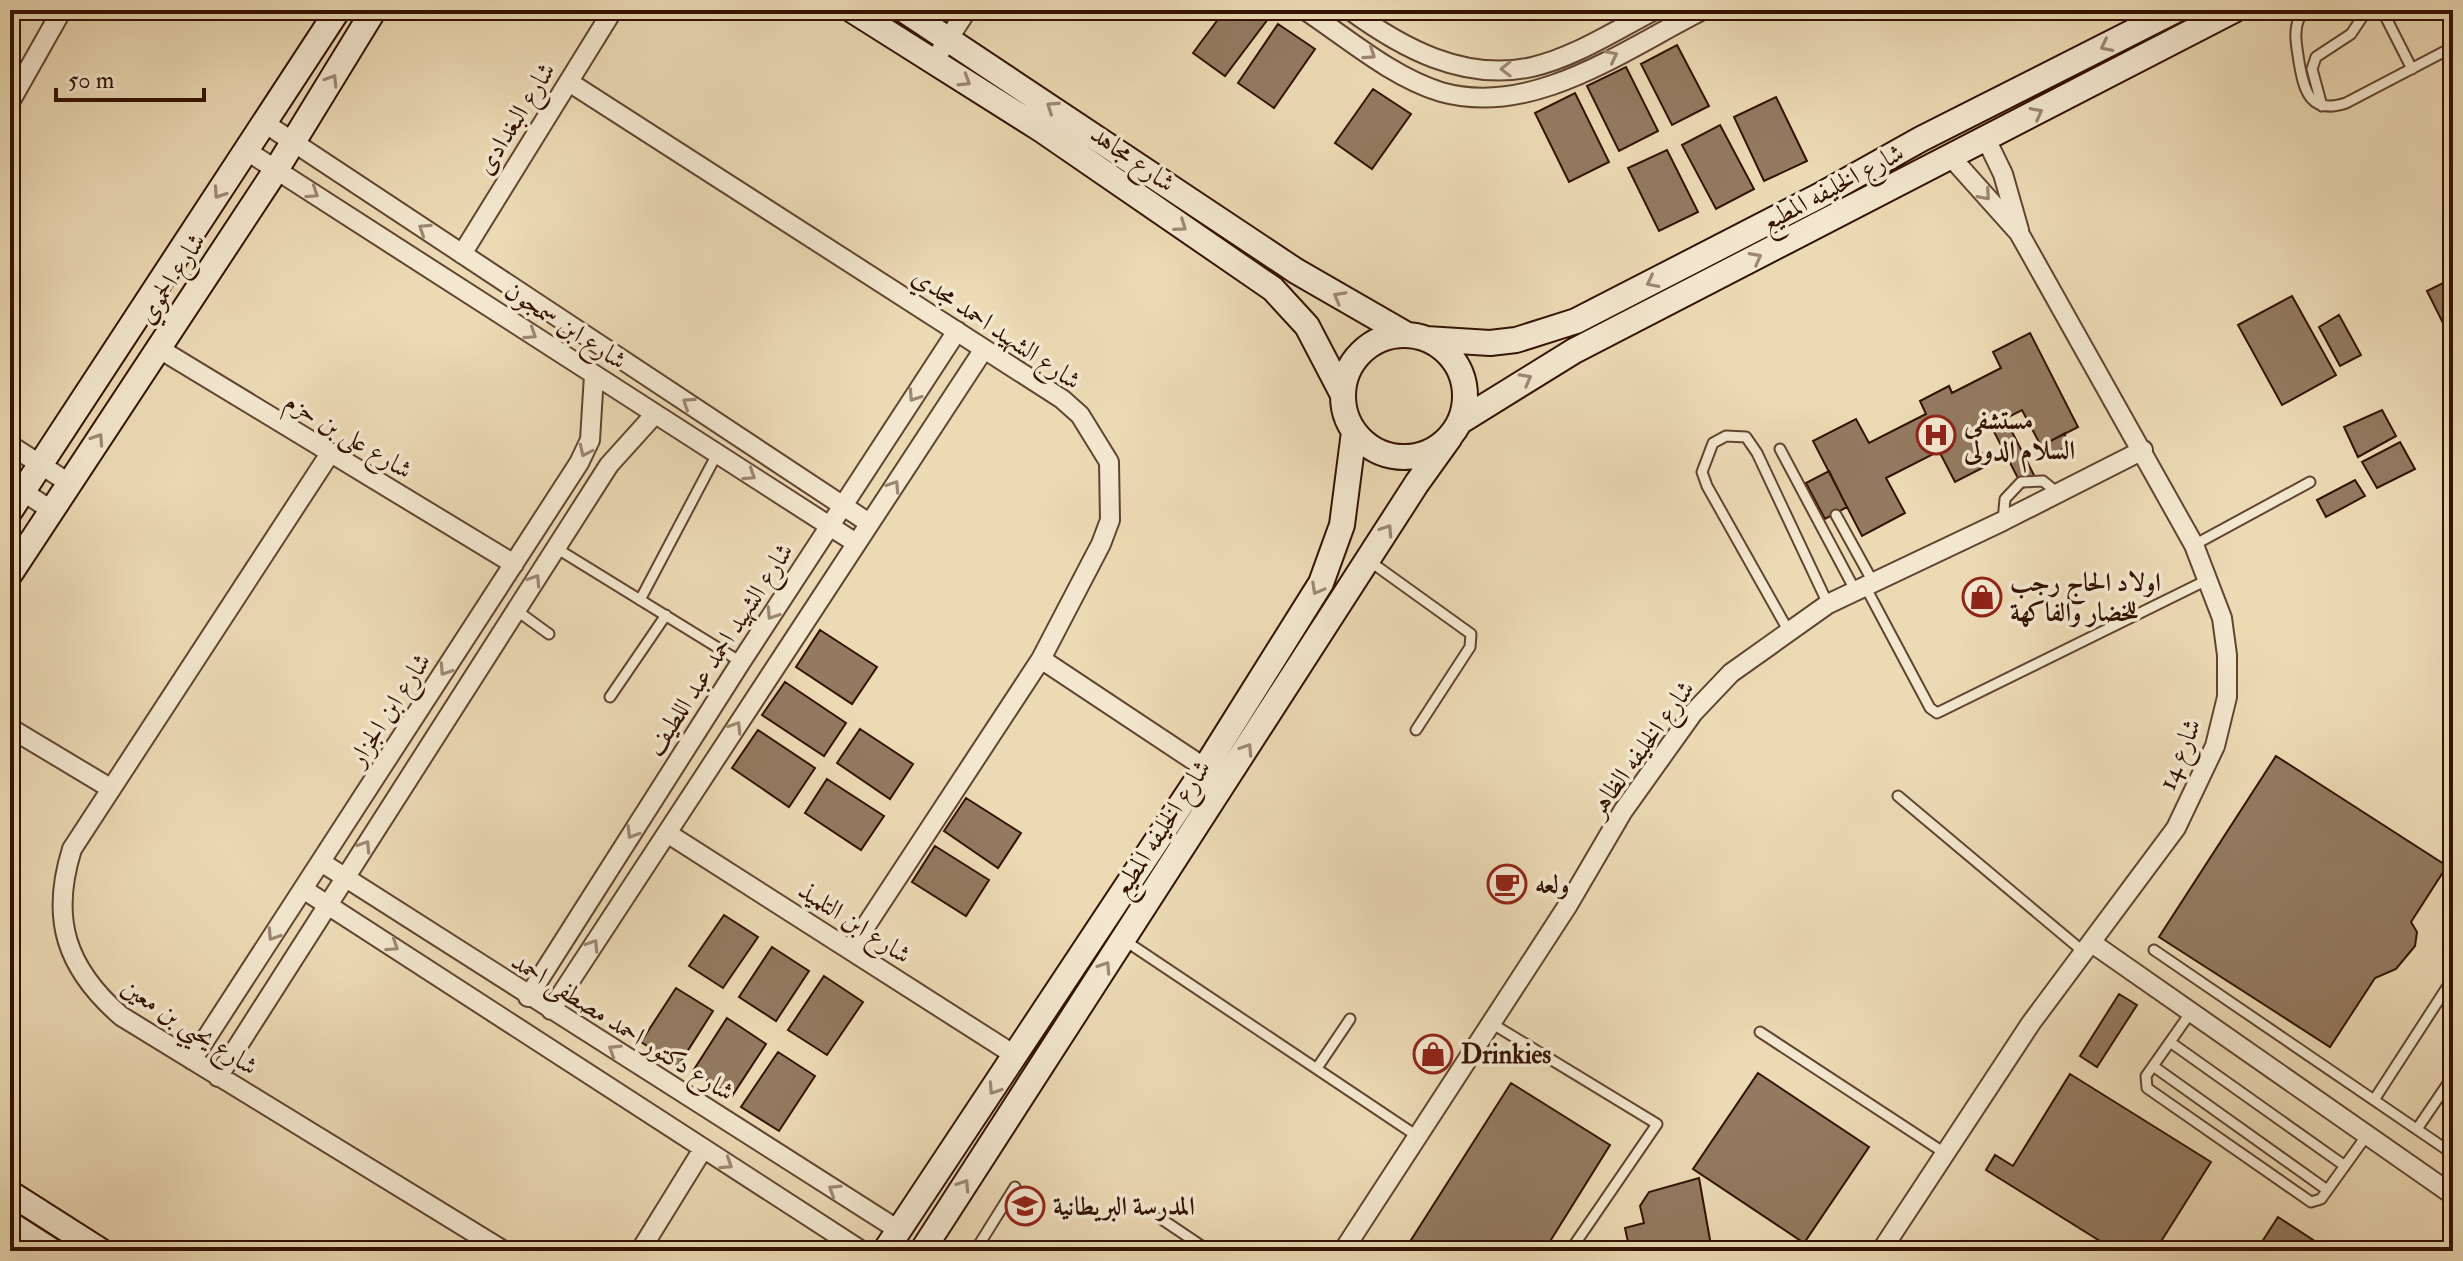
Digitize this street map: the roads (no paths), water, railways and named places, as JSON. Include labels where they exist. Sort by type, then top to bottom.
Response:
[{"type":"street","points":[[10,102],[62,10]]},
{"type":"street","name":"شارع الحموي","points":[[14,495],[40,465],[338,10]]},
{"type":"street","name":"شارع الحموي","points":[[10,574],[276,170],[374,10]]},
{"type":"street","name":"شارع البغدادى","points":[[462,254],[613,10]]},
{"type":"street","name":"شارع مجاهد","points":[[852,10],[1042,130],[1273,289],[1307,326],[1342,393]]},
{"type":"street","name":"شارع مجاهد","points":[[904,10],[1296,271],[1417,337]]},
{"type":"street","points":[[934,61],[967,10]]},
{"type":"street","points":[[1305,10],[1387,66],[1441,91],[1474,97],[1544,88],[1703,10]]},
{"type":"street","points":[[1350,10],[1392,39],[1437,61],[1489,70],[1518,69],[1544,63],[1655,10]]},
{"type":"street","name":"شارع الخليفه المطيع","points":[[1417,337],[1490,343],[1516,340],[1576,321],[1819,196],[1930,134],[2176,10]]},
{"type":"street","name":"شارع الخليفه المطيع","points":[[922,1251],[1455,429],[1574,351],[1986,139],[2207,16],[2234,10]]},
{"type":"street","name":"شارع الشهيد احمد مجدي","points":[[569,82],[1062,399],[1080,415],[1109,462],[1110,520],[1101,544],[1041,659],[850,950]]},
{"type":"street","points":[[1973,114],[1986,139]]},
{"type":"street","name":"شارع ابن سمجون","points":[[266,124],[869,523]]},
{"type":"street","points":[[1930,134],[1950,156]]},
{"type":"street","name":"شارع 14","points":[[1986,139],[2003,174],[2019,233]]},
{"type":"street","name":"شارع ابن سمجون","points":[[247,151],[856,543]]},
{"type":"street","name":"شارع 14","points":[[1881,1251],[1943,1152],[2031,1023],[2176,828],[2215,746],[2227,697],[2227,655],[2222,618],[2194,545],[2019,233],[1950,156]]},
{"type":"street","name":"شارع الشهيد احمد عبد اللطيف","points":[[528,997],[842,505],[957,331]]},
{"type":"street","points":[[1388,337],[1417,337],[1444,349],[1457,363],[1464,382],[1465,402],[1455,429],[1432,451],[1411,457],[1390,456],[1370,447],[1354,432],[1343,407],[1346,374],[1356,358],[1370,345],[1388,337]]},
{"type":"street","name":"شارع على بن حزم","points":[[158,348],[329,455],[514,564]]},
{"type":"street","points":[[551,1010],[984,349]]},
{"type":"street","name":"شارع ابن الجزار","points":[[192,1060],[579,463],[590,440],[594,375]]},
{"type":"street","name":"شارع ابن الجزار","points":[[218,1077],[609,465],[655,414]]},
{"type":"street","name":"شارع الخليفه المطيع","points":[[892,1241],[1205,768],[1321,583],[1342,525],[1354,432]]},
{"type":"street","points":[[10,445],[69,483]]},
{"type":"street","name":"شارع الخليفه الظاهر","points":[[1343,1251],[1568,905],[1623,811],[1693,713],[1731,673],[1828,604],[2059,494],[2143,450]]},
{"type":"street","name":"شارع يحيي بن معين","points":[[329,455],[72,849],[64,875],[61,907],[66,939],[78,969],[97,995],[121,1016],[504,1251]]},
{"type":"street","points":[[14,495],[51,510]]},
{"type":"street","points":[[1041,659],[1205,768]]},
{"type":"street","points":[[1274,660],[1295,674]]},
{"type":"street","points":[[10,728],[110,788]]},
{"type":"street","name":"شارع ابن التلميذ","points":[[667,833],[1016,1056]]},
{"type":"street","name":"شارع دكتور احمد مصطفى احمد","points":[[321,862],[551,1010],[892,1241]]},
{"type":"street","points":[[303,889],[862,1251]]},
{"type":"street","points":[[2088,948],[2191,1012],[2453,1195]]},
{"type":"street","points":[[640,1251],[703,1149]]},
{"type":"street","points":[[10,1193],[101,1251]]},
{"type":"street","points":[[10,1224],[52,1251]]},
{"type":"lane","points":[[2310,10],[2299,18],[2296,41],[2303,85],[2307,94],[2322,106],[2346,103],[2453,47]]},
{"type":"lane","points":[[2322,106],[2312,69],[2316,57],[2351,34],[2367,10]]},
{"type":"lane","points":[[2382,10],[2412,69]]},
{"type":"lane","points":[[1788,630],[1707,486],[1702,472],[1713,443],[1726,436],[1746,437],[1757,453],[1828,604]]},
{"type":"lane","points":[[1780,449],[1865,586],[1930,708],[1937,713],[2208,580]]},
{"type":"lane","points":[[640,600],[717,454]]},
{"type":"lane","points":[[2003,521],[2005,499],[2021,482],[2043,481],[2059,494]]},
{"type":"lane","points":[[2194,545],[2310,482]]},
{"type":"lane","points":[[1836,515],[1865,586]]},
{"type":"lane","points":[[556,548],[741,662]]},
{"type":"lane","points":[[1368,560],[1471,634],[1470,647],[1416,730]]},
{"type":"lane","points":[[516,610],[549,634]]},
{"type":"lane","points":[[610,697],[666,615]]},
{"type":"lane","points":[[1898,796],[2088,948]]},
{"type":"lane","points":[[1123,939],[1417,1136]]},
{"type":"lane","points":[[2154,950],[2453,1154]]},
{"type":"lane","points":[[2374,1100],[2453,978]]},
{"type":"lane","points":[[2191,1012],[2146,1076],[2147,1088],[2311,1202],[2317,1202],[2367,1135]]},
{"type":"lane","points":[[1317,1068],[1350,1019]]},
{"type":"lane","points":[[1491,1023],[1657,1124],[1570,1251]]},
{"type":"lane","points":[[1760,1032],[1943,1152]]},
{"type":"lane","points":[[2170,1042],[2345,1166]]},
{"type":"lane","points":[[2153,1066],[2327,1190]]},
{"type":"lane","points":[[2417,1129],[2453,1076]]},
{"type":"lane","points":[[975,1251],[1015,1187]]},
{"type":"lane","points":[[1160,1218],[1209,1251]]},
{"type":"place","name":"مستشفى السلام الدولى","points":[[1936,435]]},
{"type":"place","name":"اولاد الحاج رجب للخضار والفاكهة","points":[[1982,597]]},
{"type":"place","name":"ولعه","points":[[1507,884]]},
{"type":"place","name":"Drinkies","points":[[1433,1054]]},
{"type":"place","name":"المدرسة البريطانية","points":[[1025,1206]]}]
